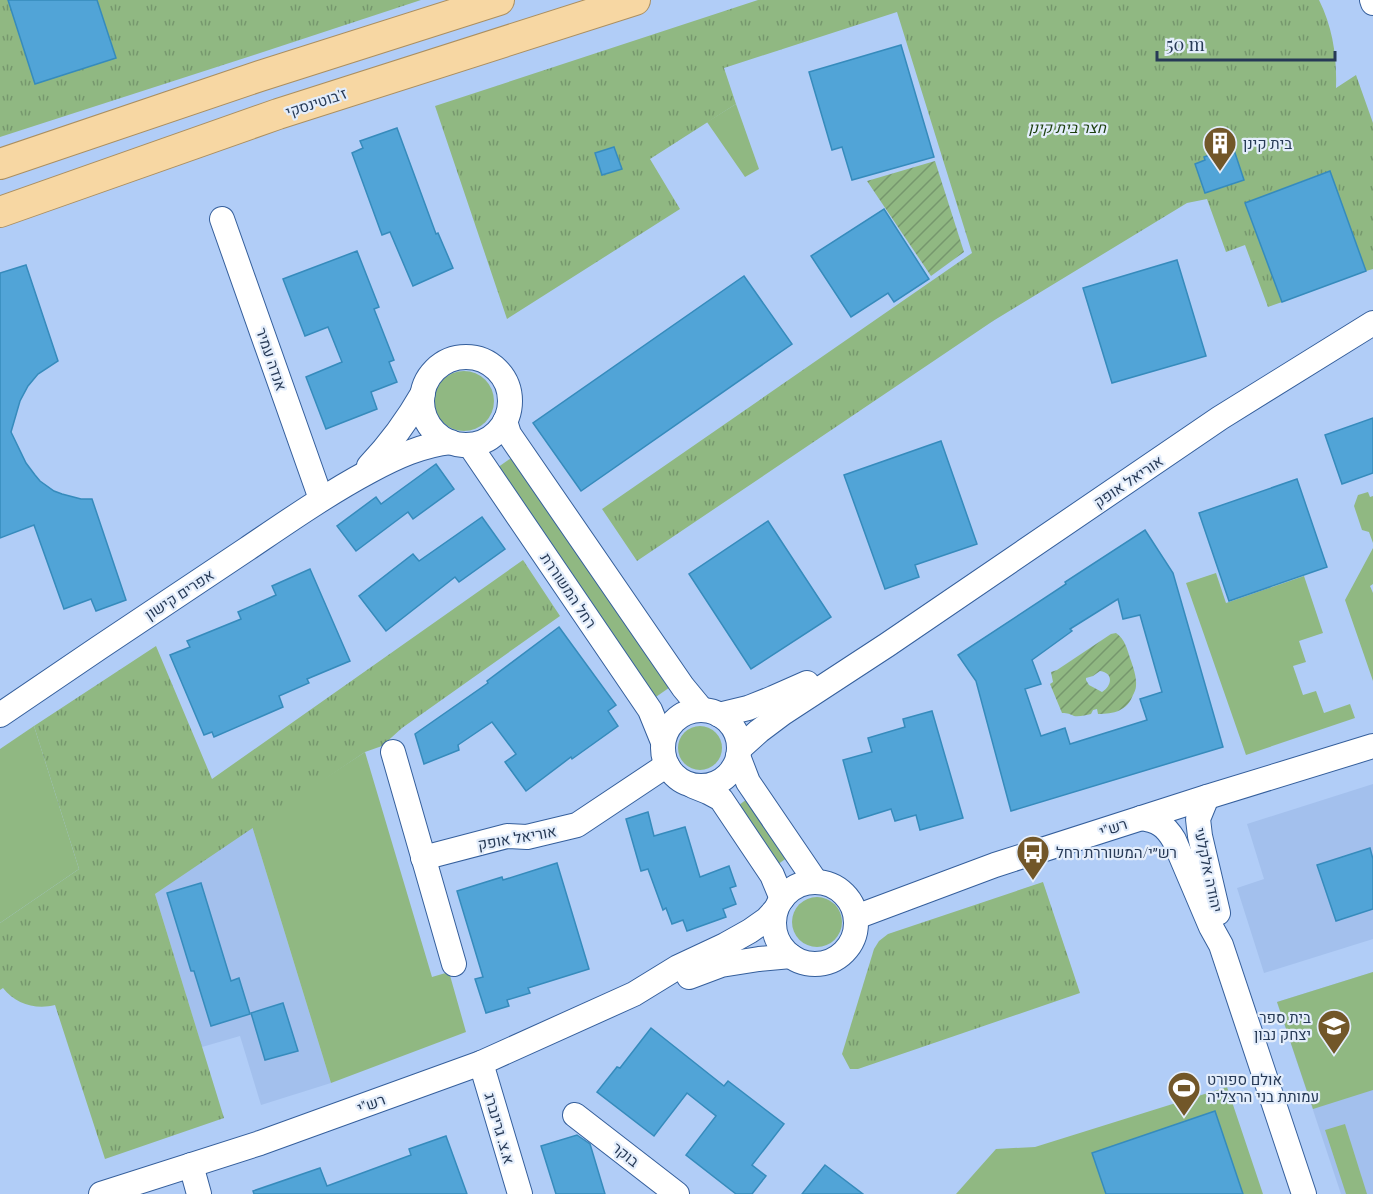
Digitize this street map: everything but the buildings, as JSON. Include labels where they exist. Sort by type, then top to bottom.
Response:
[{"type":"main road","points":[[0,164],[271,72],[499,0]]},
{"type":"main road","name":"ז'בוטינסקי","points":[[0,212],[278,114],[635,0]]},
{"type":"street","name":"אנדה עמיר","points":[[222,219],[321,499]]},
{"type":"street","name":"אוריאל אופק","points":[[739,752],[759,731],[783,713],[887,645],[1220,418],[1373,323]]},
{"type":"street","points":[[460,357],[480,359],[497,370],[508,388],[509,409],[504,421],[497,432],[485,441],[458,444],[440,436],[430,426],[422,407],[427,380],[435,369],[447,361],[460,357]]},
{"type":"street","name":"אפרים קישון","points":[[359,476],[396,435],[423,393]]},
{"type":"street","points":[[504,421],[509,434],[683,687],[710,712],[728,722],[735,732],[748,782],[816,882]]},
{"type":"street","name":"אפרים קישון","points":[[0,716],[141,619],[359,476],[417,449],[436,444],[458,444]]},
{"type":"street","name":"רחל המשוררת","points":[[458,444],[471,447],[644,700],[650,710],[665,753]]},
{"type":"street","name":"אוריאל אופק","points":[[710,712],[748,708],[887,645]]},
{"type":"street","points":[[710,712],[684,714],[674,721],[667,730],[665,753],[678,779],[721,799],[772,875],[779,904]]},
{"type":"street","name":"רש\"י","points":[[856,917],[995,865],[1373,746]]},
{"type":"street","points":[[393,752],[454,964]]},
{"type":"street","points":[[693,786],[718,783],[732,771],[739,752]]},
{"type":"street","name":"אוריאל אופק","points":[[423,858],[507,836],[526,837],[577,825],[665,753]]},
{"type":"street","name":"יהודה אלקלעי","points":[[1207,797],[1198,819],[1220,922],[1221,945]]},
{"type":"street","name":"יהודה אלקלעי","points":[[1141,818],[1153,820],[1166,828],[1174,840],[1221,945],[1304,1194]]},
{"type":"street","points":[[816,882],[828,884],[844,894],[852,905],[856,917],[854,936],[848,947],[839,956],[827,962],[814,964],[802,962],[791,956],[782,946],[776,934],[774,922],[779,904],[791,889],[803,883],[816,882]]},
{"type":"street","name":"רש\"י","points":[[101,1194],[260,1143],[481,1063],[634,994],[678,967],[750,931],[767,919],[779,904]]},
{"type":"street","name":"רש\"י","points":[[634,994],[721,965],[759,958],[791,956]]},
{"type":"street","name":"א.צ. גרינברג","points":[[481,1063],[520,1194]]},
{"type":"street","name":"בוקר","points":[[575,1115],[677,1194]]},
{"type":"street","points":[[191,1165],[199,1194]]},
{"type":"shaded area","points":[[1373,784],[1373,939],[1264,973],[1237,888],[1264,879],[1247,824]]},
{"type":"shaded area","points":[[252,826],[331,1083],[261,1105],[240,1036],[202,1047],[155,894]]},
{"type":"shaded area","name":"בית ספר יצחק נבון","points":[[1373,972],[1373,1194],[1341,1194],[1277,1002]]},
{"type":"green space","points":[[0,0],[421,0],[0,137]]},
{"type":"green space","name":"חצר בית קינן","points":[[758,0],[1319,0],[1328,21],[1333,43],[1336,88],[1356,75],[1373,123],[1373,269],[1366,271],[1329,171],[1245,203],[1282,302],[1268,307],[1245,245],[1226,252],[1207,199],[1187,203],[993,321],[637,561],[602,509],[972,253],[897,12],[724,68],[736,104],[650,159],[680,209],[507,319],[435,106]]},
{"type":"green space","points":[[736,104],[759,169],[745,177],[707,122]]},
{"type":"green space","points":[[935,161],[964,252],[931,276],[867,181]]},
{"type":"green space","points":[[464,371],[481,376],[489,384],[494,401],[489,418],[481,426],[464,431],[447,426],[439,418],[434,401],[439,384],[447,376]]},
{"type":"green space","points":[[514,456],[673,685],[653,699],[494,470]]},
{"type":"green space","points":[[1368,492],[1370,497],[1373,496],[1373,543],[1369,532],[1362,530],[1354,506],[1358,495]]},
{"type":"green space","points":[[1373,548],[1373,584],[1370,586],[1373,593],[1373,681],[1345,600]]},
{"type":"green space","points":[[523,560],[560,616],[402,728],[382,746],[365,752],[155,894],[224,1118],[105,1159],[55,1005],[33,1006],[20,1002],[3,988],[0,990],[0,923],[79,869],[34,726],[156,646],[212,779]]},
{"type":"green space","points":[[1216,573],[1226,603],[1304,576],[1323,633],[1299,641],[1306,662],[1293,666],[1303,695],[1316,691],[1324,713],[1350,704],[1355,718],[1246,755],[1186,583]]},
{"type":"green space","points":[[1116,633],[1124,641],[1136,679],[1136,687],[1127,705],[1109,713],[1098,714],[1097,709],[1091,714],[1080,716],[1062,713],[1050,684],[1053,682],[1051,672]],"holes":[[[1100,671],[1105,672],[1110,680],[1102,692],[1089,685],[1086,678]]]},
{"type":"green space","points":[[34,726],[79,869],[0,923],[0,749]]},
{"type":"green space","points":[[700,726],[716,732],[722,748],[716,764],[700,770],[684,764],[678,748],[684,732]]},
{"type":"green space","points":[[365,752],[432,977],[449,972],[466,1032],[331,1083],[252,826]]},
{"type":"green space","points":[[750,797],[791,855],[774,867],[732,810]]},
{"type":"green space","points":[[1043,882],[1080,993],[858,1069],[850,1069],[842,1054],[874,949],[879,941],[888,934]]},
{"type":"green space","points":[[812,897],[822,897],[835,904],[842,917],[842,927],[835,940],[822,947],[812,947],[803,943],[796,936],[792,927],[792,917],[796,908],[803,901]]},
{"type":"green space","name":"בית ספר יצחק נבון","points":[[1373,972],[1373,1090],[1313,1109],[1277,1002]]},
{"type":"green space","name":"אולם ספורט עמותת בני הרצליה","points":[[1227,1087],[1263,1194],[956,1194],[996,1149],[1035,1147]]},
{"type":"green space","points":[[1345,1124],[1367,1194],[1346,1194],[1325,1130]]},
{"type":"place","name":"בית קינן","points":[[1220,172]]},
{"type":"place","name":"רש״י/המשוררת רחל","points":[[1033,881]]},
{"type":"place","name":"בית ספר יצחק נבון","points":[[1334,1055]]},
{"type":"place","name":"אולם ספורט עמותת בני הרצליה","points":[[1184,1117]]}]
